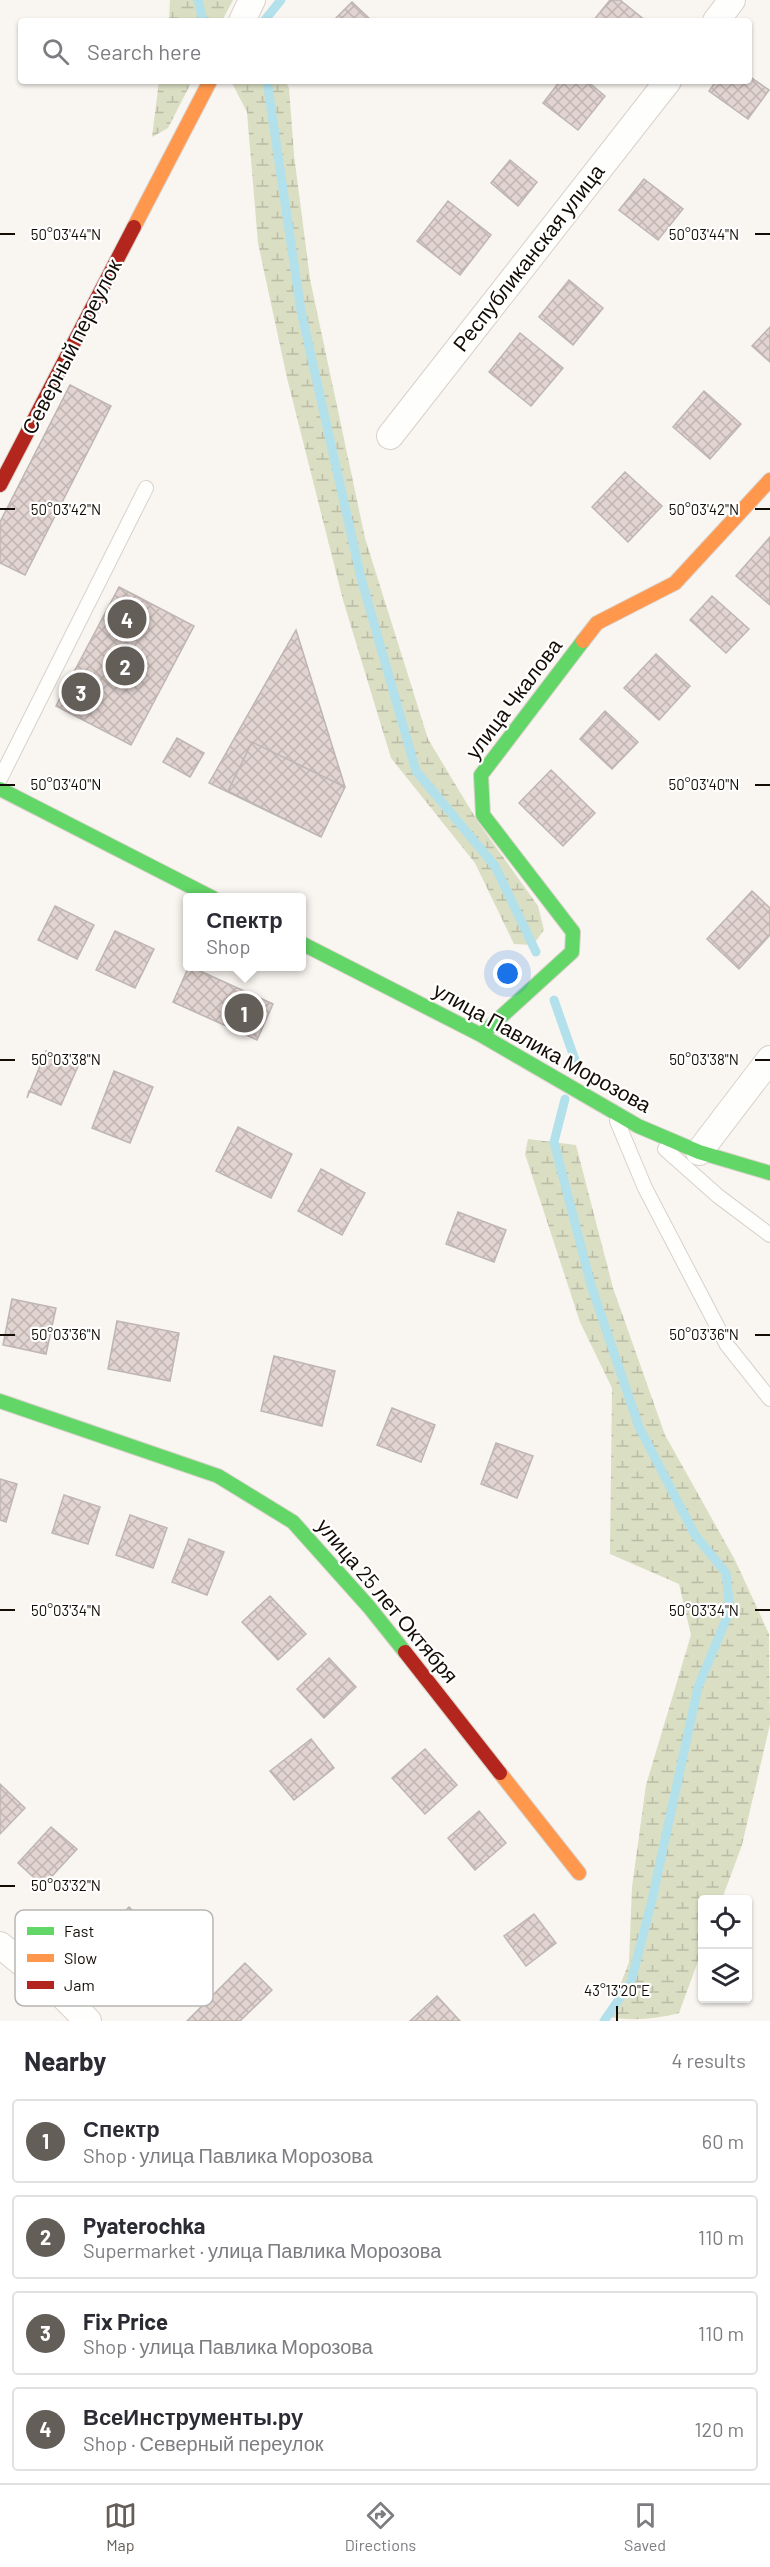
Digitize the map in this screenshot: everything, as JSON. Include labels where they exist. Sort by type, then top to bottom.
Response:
[{"type":"street","points":[[243,18],[252,0]]},
{"type":"street","points":[[718,18],[732,0]]},
{"type":"street","name":"Северный переулок","points":[[0,485],[208,84]]},
{"type":"street","name":"Республиканская улица","points":[[390,435],[666,84]]},
{"type":"street","name":"улица Чкалова","points":[[481,1035],[573,952],[573,932],[483,815],[481,775],[597,623],[675,583],[770,480]]},
{"type":"street","points":[[0,789],[205,893]]},
{"type":"street","name":"улица Павлика Морозова","points":[[306,946],[481,1035],[638,1126],[699,1152],[770,1173]]},
{"type":"street","points":[[699,1152],[770,1059]]},
{"type":"street","name":"улица 25 лет Октября","points":[[0,1401],[218,1476],[293,1522],[369,1607],[579,1873]]},
{"type":"street","points":[[0,1945],[15,1957]]},
{"type":"street","points":[[73,2006],[88,2021]]},
{"type":"lane","points":[[0,779],[146,488]]},
{"type":"lane","points":[[614,1113],[645,1188],[727,1345],[770,1399]]},
{"type":"lane","points":[[638,1126],[718,1196],[770,1235]]},
{"type":"green space","points":[[170,0],[233,0],[224,18],[169,18]]},
{"type":"green space","points":[[159,84],[190,84],[168,128],[152,137]]},
{"type":"green space","points":[[233,84],[287,84],[310,279],[365,538],[428,739],[478,822],[538,906],[544,930],[533,945],[514,944],[475,863],[391,758],[343,600],[287,378],[258,243],[247,112]]},
{"type":"green space","points":[[528,1139],[576,1145],[613,1288],[665,1435],[735,1560],[769,1634],[770,1724],[742,1845],[723,1895],[698,1895],[698,1961],[679,2013],[660,2017],[622,2019],[602,2016],[615,1999],[629,1962],[632,1887],[646,1785],[691,1635],[679,1584],[610,1554],[612,1388],[580,1322],[525,1154]]},
{"type":"building","points":[[610,0],[620,0],[642,18],[595,18]]},
{"type":"building","points":[[352,2],[369,18],[336,18]]},
{"type":"building","points":[[752,78],[769,90],[748,119],[709,91],[714,84],[752,84]]},
{"type":"building","points":[[558,84],[591,84],[605,96],[578,130],[543,103]]},
{"type":"building","points":[[510,160],[537,182],[518,206],[491,183]]},
{"type":"building","points":[[644,179],[683,209],[658,240],[619,210]]},
{"type":"building","points":[[448,201],[491,235],[460,275],[417,241]]},
{"type":"building","points":[[569,280],[603,308],[573,345],[539,317]]},
{"type":"building","points":[[770,327],[770,362],[752,346]]},
{"type":"building","points":[[520,333],[563,368],[531,406],[489,372]]},
{"type":"building","points":[[70,385],[111,406],[25,575],[0,563],[0,522]]},
{"type":"building","points":[[704,391],[741,424],[710,459],[673,427]]},
{"type":"building","points":[[625,472],[662,506],[628,542],[592,507]]},
{"type":"building","points":[[770,537],[770,605],[736,576]]},
{"type":"building","points":[[119,587],[194,626],[131,745],[56,706]]},
{"type":"building","points":[[712,596],[749,629],[726,653],[690,620]]},
{"type":"building","points":[[296,630],[345,787],[321,837],[209,783]]},
{"type":"building","points":[[656,654],[690,686],[659,720],[624,688]]},
{"type":"building","points":[[605,711],[638,742],[612,769],[580,739]]},
{"type":"building","points":[[177,738],[204,753],[190,777],[163,762]]},
{"type":"building","points":[[252,742],[345,787],[321,837],[228,791]]},
{"type":"building","points":[[551,770],[595,813],[563,846],[519,803]]},
{"type":"building","points":[[752,891],[770,908],[770,935],[739,969],[707,939]]},
{"type":"building","points":[[55,906],[94,925],[77,959],[38,940]]},
{"type":"building","points":[[115,931],[154,949],[135,988],[96,970]]},
{"type":"building","points":[[187,971],[200,971],[273,1004],[257,1040],[173,1002]]},
{"type":"building","points":[[46,1051],[79,1064],[61,1105],[30,1091]]},
{"type":"building","points":[[114,1071],[153,1087],[130,1143],[92,1128]]},
{"type":"building","points":[[238,1127],[292,1154],[271,1198],[216,1171]]},
{"type":"building","points":[[321,1169],[365,1193],[342,1235],[298,1211]]},
{"type":"building","points":[[458,1212],[506,1230],[494,1262],[446,1244]]},
{"type":"building","points":[[12,1299],[56,1308],[46,1354],[3,1345]]},
{"type":"building","points":[[117,1321],[179,1333],[170,1381],[108,1369]]},
{"type":"building","points":[[274,1356],[335,1371],[322,1426],[261,1411]]},
{"type":"building","points":[[392,1408],[435,1425],[421,1462],[377,1445]]},
{"type":"building","points":[[496,1443],[533,1456],[517,1498],[481,1484]]},
{"type":"building","points":[[0,1479],[17,1484],[6,1522],[0,1520]]},
{"type":"building","points":[[64,1495],[100,1507],[88,1544],[52,1533]]},
{"type":"building","points":[[130,1515],[167,1528],[153,1568],[116,1555]]},
{"type":"building","points":[[189,1539],[224,1552],[207,1595],[172,1582]]},
{"type":"building","points":[[270,1596],[306,1634],[278,1660],[242,1622]]},
{"type":"building","points":[[329,1658],[356,1687],[324,1718],[297,1689]]},
{"type":"building","points":[[311,1739],[334,1768],[294,1800],[270,1771]]},
{"type":"building","points":[[425,1749],[457,1785],[425,1814],[392,1778]]},
{"type":"building","points":[[0,1784],[25,1808],[0,1834]]},
{"type":"building","points":[[479,1811],[506,1843],[475,1870],[448,1838]]},
{"type":"building","points":[[51,1827],[77,1849],[43,1886],[18,1863]]},
{"type":"building","points":[[534,1914],[556,1943],[526,1966],[504,1936]]},
{"type":"building","points":[[245,1963],[272,1990],[240,2021],[187,2021],[202,2006],[213,2006],[213,1995]]},
{"type":"building","points":[[437,1996],[460,2021],[410,2021]]},
{"type":"waterway","points":[[198,0],[202,18]]},
{"type":"waterway","points":[[266,18],[281,0]]},
{"type":"waterway","points":[[267,84],[301,311],[361,578],[416,771],[495,866],[536,952]]},
{"type":"waterway","points":[[554,1000],[575,1060]]},
{"type":"waterway","points":[[565,1099],[554,1142],[591,1285],[639,1427],[695,1535],[726,1573],[730,1610],[698,1687],[652,1900],[631,1982],[604,2021]]},
{"type":"traffic: fast","points":[[481,1035],[572,952],[573,932],[483,815],[481,775],[583,641]]},
{"type":"traffic: fast","points":[[0,789],[203,893]]},
{"type":"traffic: fast","points":[[306,946],[481,1035],[638,1126],[699,1152],[770,1173]]},
{"type":"traffic: fast","points":[[0,1401],[218,1476],[293,1522],[369,1607],[405,1652]]},
{"type":"traffic: slow","points":[[134,227],[208,84]]},
{"type":"traffic: slow","points":[[583,641],[597,623],[675,583],[770,480]]},
{"type":"traffic: slow","points":[[500,1773],[579,1873]]},
{"type":"traffic: jam","points":[[0,485],[134,227]]},
{"type":"traffic: jam","points":[[405,1652],[500,1773]]},
{"type":"place","name":"ВсеИнструменты.ру","points":[[127,619]]},
{"type":"place","name":"Pyaterochka","points":[[125,666]]},
{"type":"place","name":"Fix Price","points":[[81,692]]},
{"type":"place","name":"Спектр","points":[[244,1013]]}]
